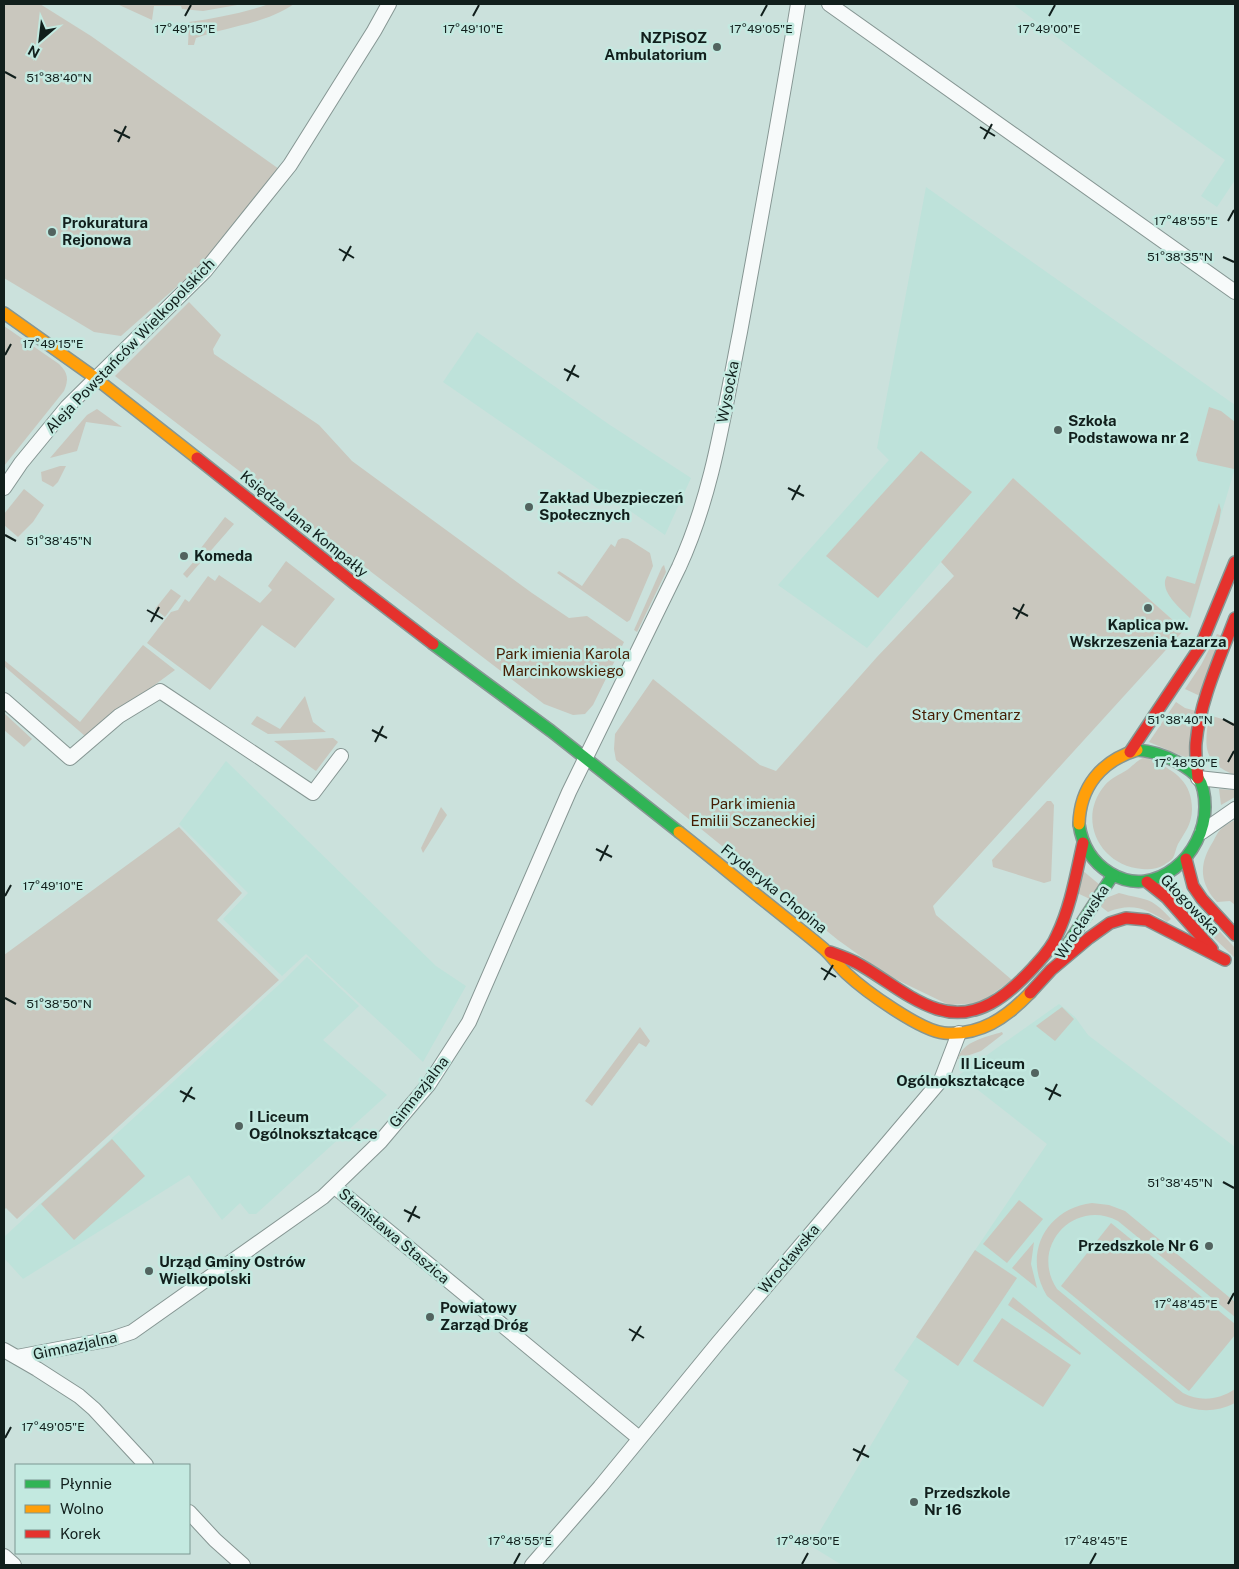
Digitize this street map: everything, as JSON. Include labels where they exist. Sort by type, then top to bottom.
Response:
[{"type":"street","name":"Aleja Powstańców Wielkopolskich","points":[[4,488],[21,463],[67,407],[206,271],[290,164],[389,4]]},
{"type":"street","name":"Wysocka","points":[[586,758],[683,559],[694,534],[708,489],[720,438],[745,304],[798,4]]},
{"type":"street","points":[[829,4],[1235,292]]},
{"type":"street","name":"Księdza Jana Kompałły","points":[[4,313],[96,378],[181,444],[355,585],[586,758]]},
{"type":"street","points":[[1130,752],[1200,647],[1235,562]]},
{"type":"street","points":[[1235,618],[1204,707],[1197,736],[1196,758],[1198,778],[1204,793],[1206,817],[1202,832],[1186,859],[1171,871],[1147,882],[1132,882],[1113,875],[1097,864],[1083,843],[1078,818],[1084,792],[1100,770],[1130,752],[1146,750],[1157,753],[1184,767],[1198,778],[1235,782]]},
{"type":"street","points":[[4,700],[70,758],[119,716],[160,691],[313,793],[341,756]]},
{"type":"street","name":"Fryderyka Chopina","points":[[586,758],[825,950],[848,975],[904,1016],[927,1029],[944,1033],[959,1033]]},
{"type":"street","name":"Gimnazjalna","points":[[17,1357],[93,1343],[124,1336],[132,1332],[323,1197],[380,1142],[429,1084],[469,1022],[564,803],[586,758]]},
{"type":"street","points":[[1202,832],[1235,809]]},
{"type":"street","name":"Wrocławska","points":[[949,1012],[970,1012],[983,1009],[995,1003],[1009,993],[1043,957],[1053,944],[1064,919],[1072,895],[1083,843]]},
{"type":"street","name":"Głogowska","points":[[1186,859],[1193,886],[1202,899],[1235,935]]},
{"type":"street","name":"Wrocławska","points":[[1051,970],[1113,875]]},
{"type":"street","name":"Głogowska","points":[[1147,882],[1167,898],[1203,939],[1235,968]]},
{"type":"street","name":"Wrocławska","points":[[532,1565],[600,1487],[639,1438],[941,1080],[959,1033],[999,1021],[1014,1010],[1051,970],[1100,930],[1118,920],[1126,918],[1147,920],[1225,960]]},
{"type":"street","name":"Fryderyka Chopina","points":[[825,950],[854,962],[920,1001],[949,1012]]},
{"type":"street","name":"Stanisława Staszica","points":[[334,1186],[639,1438]]},
{"type":"street","points":[[4,1350],[79,1396],[145,1464]]},
{"type":"street","points":[[190,1513],[215,1540],[243,1565]]},
{"type":"street","points":[[4,1556],[14,1565]]},
{"type":"shaded area","points":[[1013,4],[1235,4],[1235,180],[1217,207],[1201,196],[1225,160]]},
{"type":"shaded area","name":"Szkoła Podstawowa nr 2","points":[[926,187],[1235,405],[1235,468],[1191,617],[1184,630],[1013,478],[867,648],[778,585],[889,460],[877,448]]},
{"type":"shaded area","points":[[477,332],[607,423],[691,478],[665,535],[443,382]]},
{"type":"shaded area","points":[[226,761],[436,966],[466,986],[423,1062],[306,954],[282,976],[223,919],[248,893],[179,824]]},
{"type":"shaded area","name":"I Liceum Ogólnokształcące","points":[[307,957],[359,1006],[323,1040],[387,1095],[256,1214],[249,1214],[240,1203],[222,1220],[189,1175],[23,1279],[4,1258],[4,1237]]},
{"type":"shaded area","points":[[1059,1004],[1075,1017],[1088,1035],[1235,1147],[1235,1565],[842,1565],[811,1546],[909,1381],[894,1370],[1047,1144],[959,1075]]},
{"type":"green space","points":[[4,4],[40,4],[91,36],[279,169],[199,267],[121,336],[94,332],[4,278]]},
{"type":"green space","points":[[117,4],[243,4],[203,11],[182,9],[181,6],[154,6],[152,20]]},
{"type":"green space","points":[[269,4],[294,4],[271,16],[196,38],[194,45],[188,45],[189,22],[229,15]]},
{"type":"green space","name":"Park imienia Karola Marcinkowskiego","points":[[189,302],[221,335],[213,349],[214,354],[319,425],[352,461],[532,593],[569,618],[587,616],[624,642],[593,705],[585,714],[573,715],[544,704],[115,376]]},
{"type":"green space","points":[[4,326],[59,364],[66,373],[67,383],[64,391],[4,466]]},
{"type":"green space","points":[[1209,407],[1221,411],[1235,422],[1234,469],[1198,461],[1196,455]]},
{"type":"green space","points":[[97,409],[122,427],[86,422],[77,451],[50,458],[87,415]]},
{"type":"green space","points":[[921,451],[972,492],[878,598],[826,556]]},
{"type":"green space","points":[[66,466],[58,482],[53,487],[42,481],[41,472]]},
{"type":"green space","name":"Stary Cmentarz","points":[[1013,478],[1184,630],[933,906],[936,915],[1012,980],[980,1003],[949,1005],[887,975],[838,940],[616,760],[614,749],[615,734],[653,679],[760,765],[776,771],[877,657],[954,576],[941,562]]},
{"type":"green space","points":[[24,489],[44,505],[33,522],[18,537],[4,525],[4,514]]},
{"type":"green space","points":[[1219,503],[1221,510],[1219,522],[1190,618],[1171,598],[1165,587],[1165,581],[1167,576],[1195,584]]},
{"type":"green space","points":[[225,517],[234,524],[187,578],[183,574],[203,551],[201,548]]},
{"type":"green space","points":[[622,538],[628,539],[650,553],[653,566],[630,620],[627,622],[557,573],[559,571],[582,586],[611,544],[615,547],[618,540]]},
{"type":"green space","points":[[286,561],[335,599],[295,648],[262,625],[210,690],[147,643],[171,612],[178,610],[185,599],[189,602],[208,576],[215,581],[219,575],[260,603],[272,590],[268,586]]},
{"type":"green space","points":[[664,565],[666,572],[637,632],[634,630]]},
{"type":"green space","points":[[171,589],[181,596],[165,617],[155,609]]},
{"type":"green space","points":[[1217,634],[1223,636],[1200,696],[1185,689],[1201,665]]},
{"type":"green space","points":[[143,645],[175,670],[85,736],[4,666],[4,660],[80,722]]},
{"type":"green space","points":[[305,696],[313,722],[326,732],[268,734],[251,724],[257,716],[280,729]]},
{"type":"green space","points":[[1176,702],[1185,708],[1196,711],[1189,759],[1149,742]]},
{"type":"green space","points":[[4,713],[32,739],[24,747],[4,730]]},
{"type":"green space","points":[[1209,715],[1235,723],[1235,775],[1224,770],[1211,758],[1207,744]]},
{"type":"green space","points":[[333,738],[338,742],[316,771],[274,741]]},
{"type":"green space","points":[[1145,757],[1170,770],[1183,782],[1191,798],[1192,814],[1186,832],[1178,844],[1173,858],[1156,868],[1142,869],[1127,866],[1114,859],[1104,850],[1097,839],[1093,826],[1093,812],[1097,798],[1105,785],[1112,778]]},
{"type":"green space","points":[[1219,789],[1235,790],[1235,797],[1221,805]]},
{"type":"green space","points":[[1047,801],[1051,801],[1054,805],[1051,881],[1044,883],[993,867],[992,860]]},
{"type":"green space","points":[[441,807],[447,815],[423,853],[421,848]]},
{"type":"green space","points":[[1235,820],[1235,905],[1230,901],[1217,902],[1211,895],[1204,881],[1203,867],[1207,852],[1217,834],[1223,827]]},
{"type":"green space","points":[[179,827],[242,893],[217,920],[279,980],[17,1219],[6,1208],[4,1210],[4,955]]},
{"type":"green space","points":[[1082,870],[1100,885],[1090,899],[1077,893]]},
{"type":"green space","points":[[1174,878],[1179,887],[1191,900],[1185,905],[1165,881]]},
{"type":"green space","points":[[1119,893],[1152,902],[1171,919],[1167,922],[1139,908],[1132,907],[1108,912],[1100,906],[1106,898]]},
{"type":"green space","points":[[1203,913],[1235,948],[1235,958],[1197,918]]},
{"type":"green space","points":[[1062,1007],[1074,1019],[1055,1041],[1036,1026]]},
{"type":"green space","points":[[640,1027],[650,1041],[646,1047],[639,1043],[592,1106],[585,1101]]},
{"type":"green space","points":[[1002,1032],[1003,1034],[981,1051],[958,1059],[964,1048],[970,1044]]},
{"type":"green space","points":[[112,1139],[145,1176],[74,1240],[41,1204]]},
{"type":"green space","points":[[1019,1200],[1043,1219],[1007,1263],[983,1244]]},
{"type":"green space","points":[[1092,1203],[1109,1205],[1125,1211],[1235,1302],[1235,1317],[1118,1221],[1102,1216],[1086,1216],[1072,1221],[1060,1231],[1052,1243],[1049,1257],[1050,1273],[1057,1289],[1183,1393],[1203,1399],[1223,1396],[1235,1389],[1235,1403],[1213,1410],[1198,1410],[1176,1403],[1047,1296],[1040,1280],[1037,1265],[1038,1250],[1042,1236],[1062,1214],[1076,1207]]},
{"type":"green space","points":[[1111,1223],[1235,1324],[1235,1335],[1189,1391],[1061,1286]]},
{"type":"green space","points":[[1034,1242],[1031,1264],[1037,1288],[1012,1268]]},
{"type":"green space","points":[[975,1250],[1017,1278],[958,1366],[916,1337]]},
{"type":"green space","points":[[1013,1297],[1081,1353],[1080,1355],[1008,1305]]},
{"type":"green space","points":[[1002,1318],[1071,1365],[1043,1407],[973,1361]]},
{"type":"traffic: fast","points":[[433,644],[551,731],[679,832]]},
{"type":"traffic: fast","points":[[1079,824],[1085,846],[1098,864],[1110,873],[1127,880],[1144,881],[1160,877],[1175,868],[1187,856],[1197,841],[1203,824],[1205,803],[1202,784],[1194,773],[1177,762],[1167,757],[1137,750]]},
{"type":"traffic: fast","points":[[1062,953],[1113,875]]},
{"type":"traffic: slow","points":[[4,313],[94,377],[197,458]]},
{"type":"traffic: slow","points":[[1079,824],[1083,798],[1095,777],[1113,761],[1137,750]]},
{"type":"traffic: slow","points":[[679,832],[818,944],[855,981],[908,1018],[934,1031],[957,1033],[981,1028],[991,1024],[1012,1010],[1030,993]]},
{"type":"traffic: jam","points":[[197,458],[433,644]]},
{"type":"traffic: jam","points":[[1130,752],[1200,647],[1235,562]]},
{"type":"traffic: jam","points":[[1198,778],[1196,756],[1198,727],[1211,679],[1235,618]]},
{"type":"traffic: jam","points":[[830,952],[855,962],[915,1000],[937,1009],[965,1012],[991,1004],[1013,988],[1052,944],[1062,924],[1070,901],[1083,843]]},
{"type":"traffic: jam","points":[[1186,859],[1193,886],[1202,899],[1235,935]]},
{"type":"traffic: jam","points":[[1147,882],[1167,898],[1212,949]]},
{"type":"traffic: jam","points":[[1030,993],[1051,970],[1089,938],[1110,923],[1126,918],[1147,920],[1225,960]]},
{"type":"place","name":"NZPiSOZ Ambulatorium","points":[[717,47]]},
{"type":"place","name":"Prokuratura Rejonowa","points":[[52,232]]},
{"type":"place","name":"Szkoła Podstawowa nr 2","points":[[1058,430]]},
{"type":"place","name":"Zakład Ubezpieczeń Społecznych","points":[[529,507]]},
{"type":"place","name":"Komeda","points":[[184,556]]},
{"type":"place","name":"Kaplica pw. Wskrzeszenia Łazarza","points":[[1148,608]]},
{"type":"place","name":"II Liceum Ogólnokształcące","points":[[1035,1073]]},
{"type":"place","name":"I Liceum Ogólnokształcące","points":[[239,1126]]},
{"type":"place","name":"Przedszkole Nr 6","points":[[1209,1246]]},
{"type":"place","name":"Urząd Gminy Ostrów Wielkopolski","points":[[149,1271]]},
{"type":"place","name":"Powiatowy Zarząd Dróg","points":[[430,1317]]},
{"type":"place","name":"Przedszkole Nr 16","points":[[914,1502]]},
{"type":"park label","name":"Park imienia Emilii Sczaneckiej","points":[[753,812]]}]
